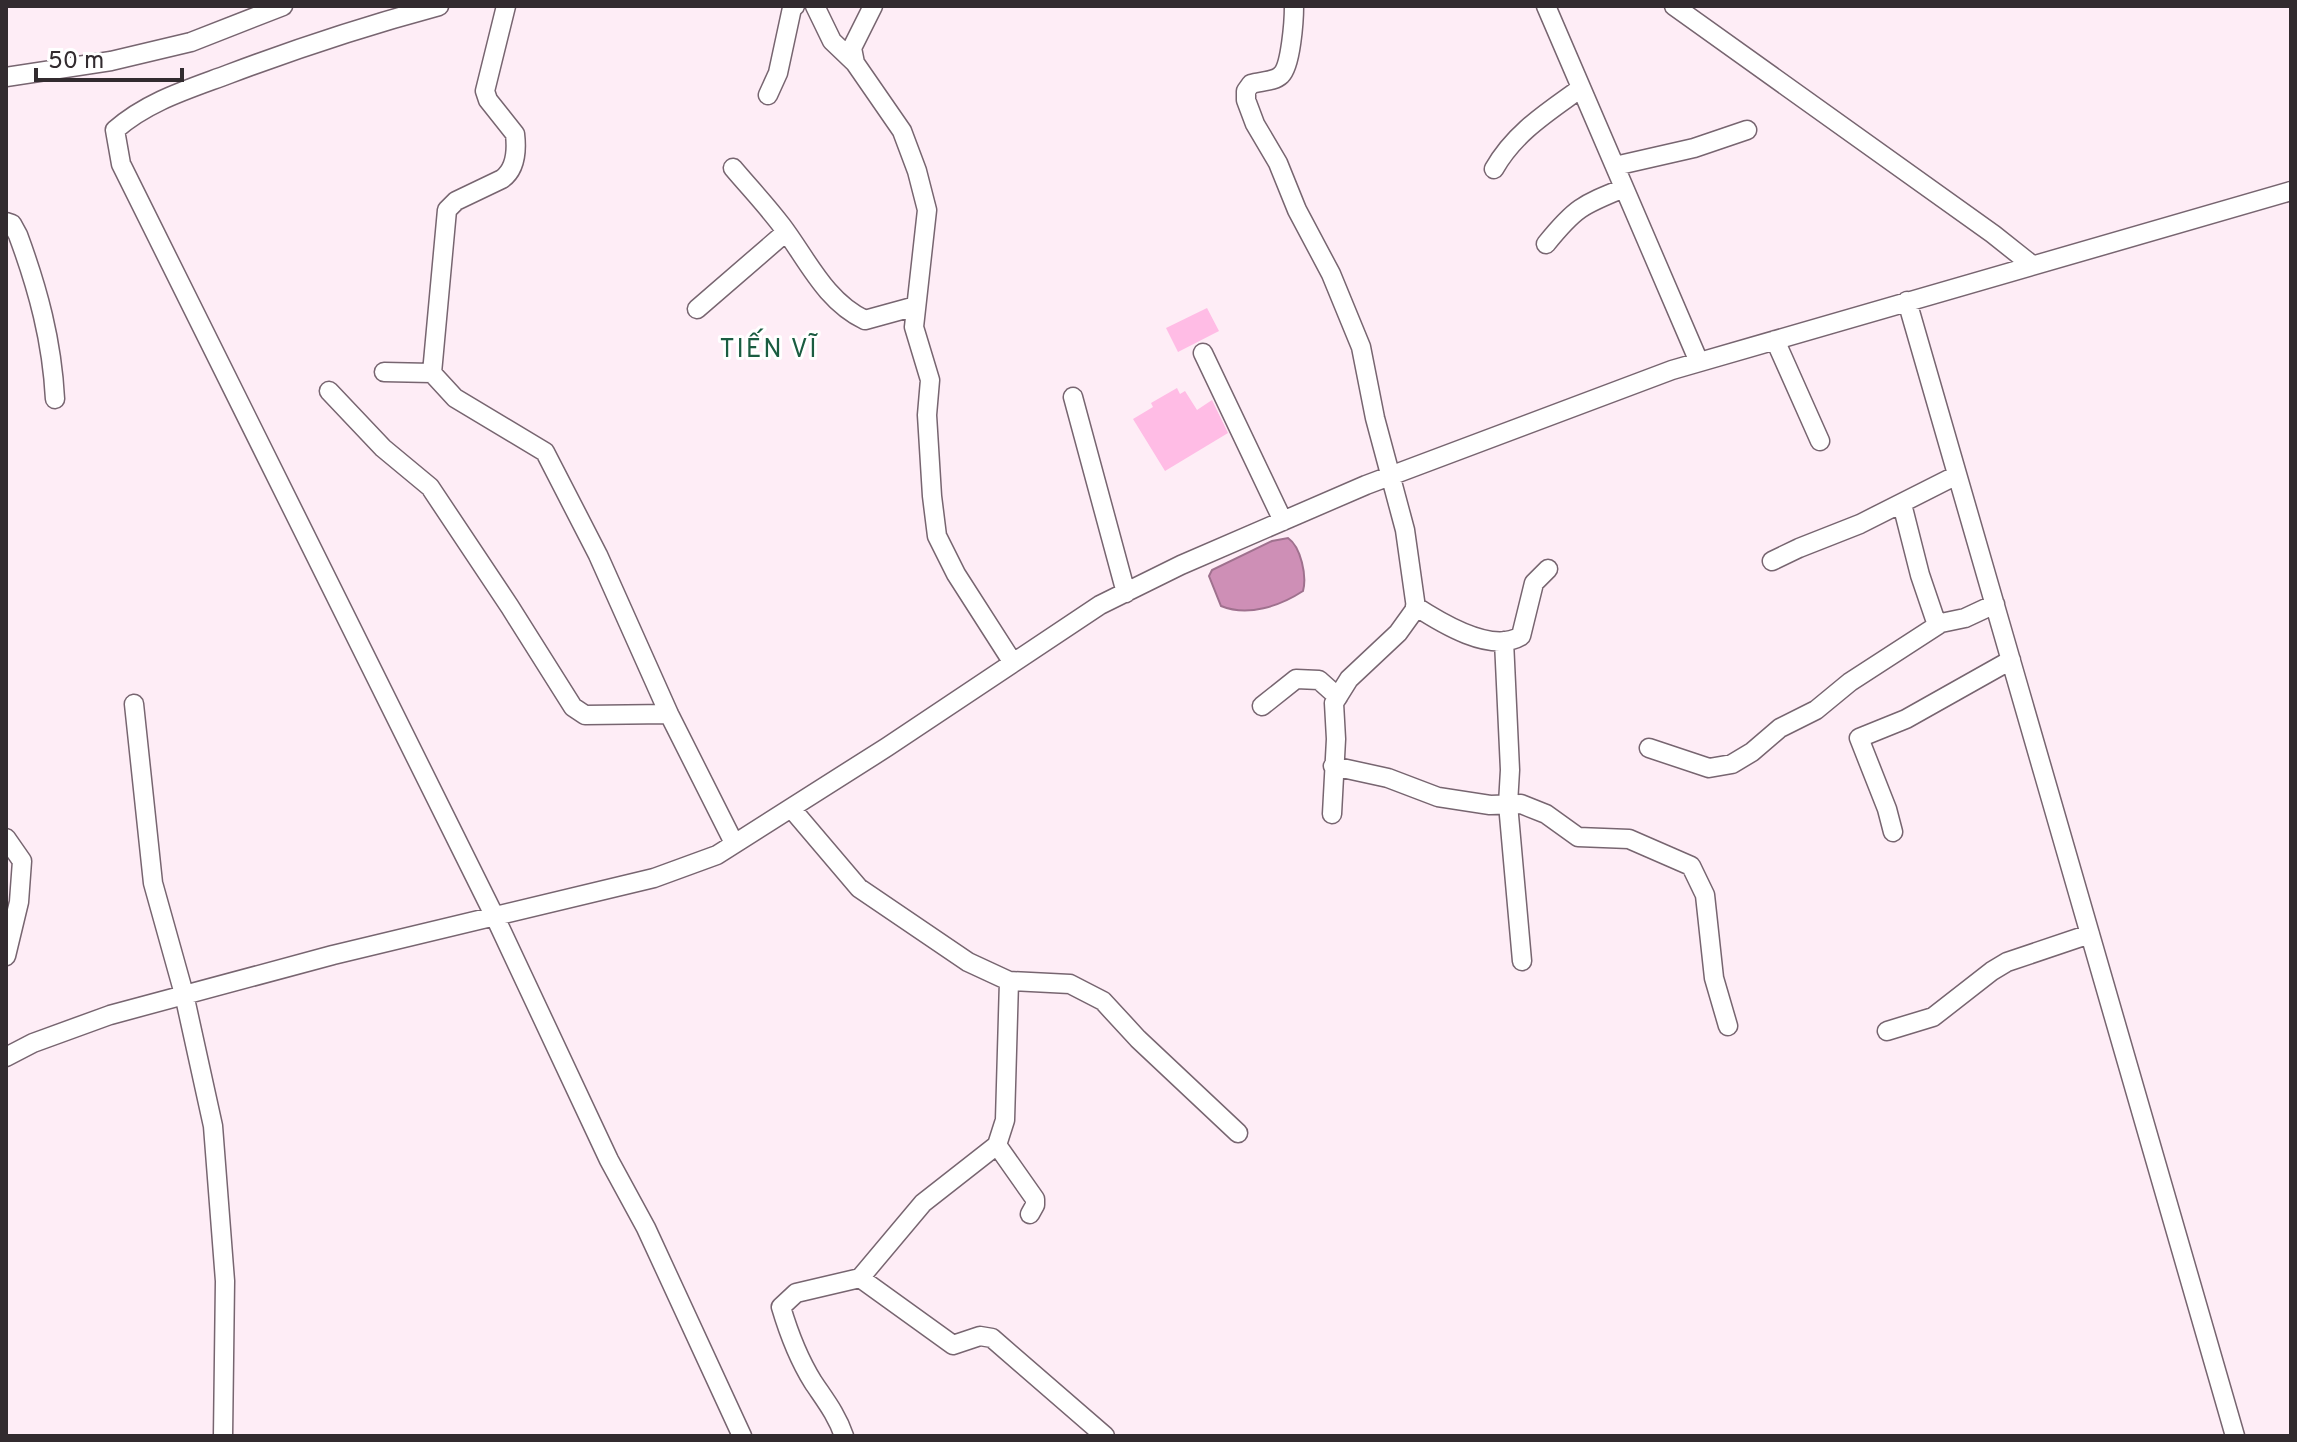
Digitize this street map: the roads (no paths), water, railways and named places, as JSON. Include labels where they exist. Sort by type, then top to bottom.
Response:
[{"type":"street","points":[[6,77],[111,61],[191,42],[283,6]]},
{"type":"street","points":[[439,6],[277,56],[172,95],[133,114],[115,130],[121,164],[495,917],[609,1160],[646,1228],[742,1436]]},
{"type":"street","points":[[432,373],[447,210],[456,201],[509,174],[514,165],[515,134],[488,100],[485,91],[506,6]]},
{"type":"street","points":[[768,95],[778,73],[792,8],[795,6]]},
{"type":"street","points":[[815,6],[832,41],[855,63],[902,131],[917,171],[927,210],[914,327],[930,380],[927,415],[937,536],[956,574],[1013,663]]},
{"type":"street","points":[[855,63],[852,48],[873,6]]},
{"type":"street","points":[[1294,6],[1284,73],[1274,80],[1251,84],[1246,91],[1246,100],[1255,124],[1278,163],[1297,210],[1331,274],[1358,339],[1405,530],[1415,606],[1398,633],[1349,679],[1334,703],[1336,739],[1332,814]]},
{"type":"street","points":[[1546,6],[1699,362]]},
{"type":"street","points":[[1674,6],[2032,265]]},
{"type":"street","points":[[1494,169],[1515,139],[1581,88]]},
{"type":"street","points":[[1615,166],[1694,148],[1747,130]]},
{"type":"street","points":[[733,168],[786,232],[830,294],[849,312],[865,320],[916,306]]},
{"type":"street","points":[[1546,244],[1570,214],[1586,203],[1624,188]]},
{"type":"street","points":[[6,1057],[33,1043],[110,1015],[654,878],[717,855],[1100,605],[1181,565],[1283,521],[1392,476],[1699,362],[2291,191]]},
{"type":"street","points":[[6,222],[12,224],[18,235],[44,315],[55,399]]},
{"type":"street","points":[[697,309],[786,232]]},
{"type":"street","points":[[1907,301],[2235,1436]]},
{"type":"street","points":[[1775,340],[1820,441]]},
{"type":"street","points":[[1203,353],[1283,521]]},
{"type":"street","points":[[384,372],[432,373],[455,398],[545,452],[598,555],[669,714],[734,843]]},
{"type":"street","points":[[329,391],[383,448],[430,487],[573,707],[585,715],[669,714]]},
{"type":"street","points":[[1073,397],[1126,593]]},
{"type":"street","points":[[1772,561],[1902,504],[1957,475]]},
{"type":"street","points":[[1902,504],[1920,575],[1937,625]]},
{"type":"street","points":[[1415,606],[1446,627],[1489,640],[1511,642],[1521,636],[1534,583],[1548,569]]},
{"type":"street","points":[[1649,748],[1709,768],[1732,764],[1780,728],[1823,705],[1846,685],[1937,625],[1965,618],[1995,604]]},
{"type":"street","points":[[1504,641],[1510,770],[1508,804],[1522,961]]},
{"type":"street","points":[[1893,832],[1859,738],[1906,719],[2011,660]]},
{"type":"street","points":[[1262,706],[1296,679],[1319,680],[1338,697]]},
{"type":"street","points":[[134,704],[153,883],[184,994],[210,1108],[215,1148],[225,1281],[223,1436]]},
{"type":"street","points":[[1333,766],[1388,778],[1438,797],[1490,805],[1521,804],[1546,814],[1578,837],[1629,839],[1691,866],[1705,895],[1714,978],[1728,1026]]},
{"type":"street","points":[[791,808],[859,888],[968,962],[1009,981],[1070,984],[1103,1001],[1138,1039],[1238,1133]]},
{"type":"street","points":[[6,838],[22,861],[19,902],[6,956]]},
{"type":"street","points":[[1887,1031],[1933,1017],[2007,962],[2090,934]]},
{"type":"street","points":[[844,1436],[838,1418],[793,1347],[781,1307],[796,1293],[860,1278],[923,1203],[997,1145],[1005,1120],[1009,981]]},
{"type":"street","points":[[997,1145],[1035,1199],[1030,1214]]},
{"type":"street","points":[[860,1278],[953,1345],[980,1336],[992,1338],[1105,1436]]},
{"type":"district","name":"TIẾN VĨ","points":[[769,350]]}]
